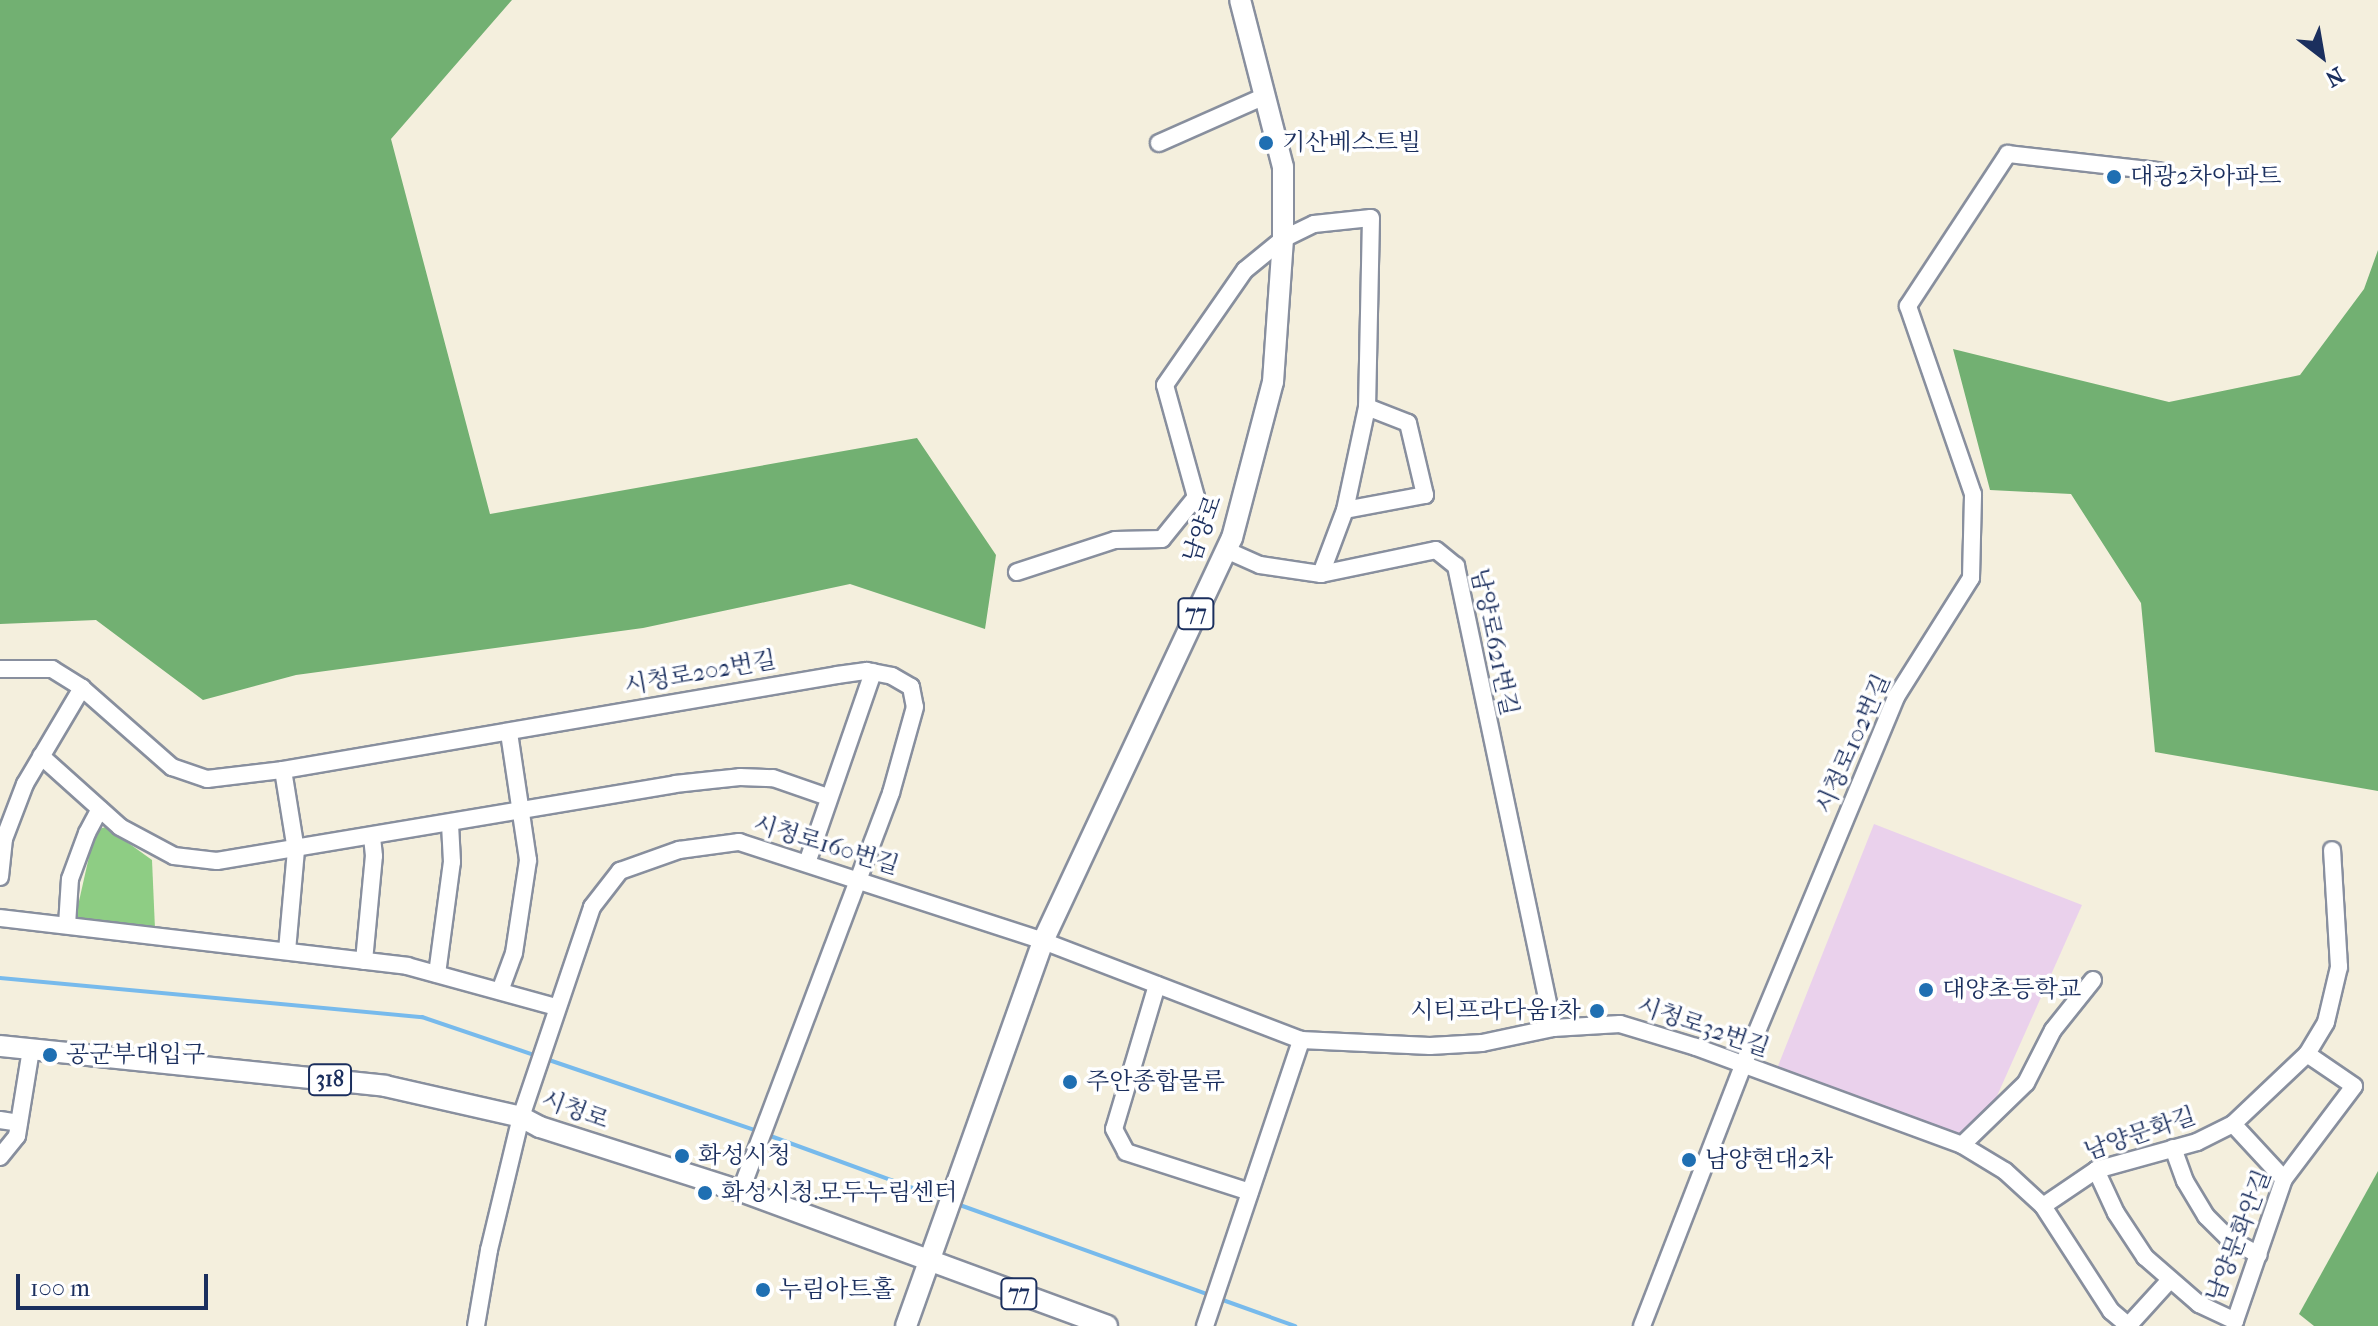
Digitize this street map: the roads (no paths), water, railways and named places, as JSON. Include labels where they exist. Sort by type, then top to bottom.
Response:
[{"type":"main road","name":"남양로","points":[[930,1262],[1043,941],[1226,550],[1273,382],[1283,239],[1283,167],[1240,0]]},
{"type":"main road","name":"시청로","points":[[0,1046],[385,1086],[521,1117],[540,1127],[741,1191],[1107,1326]]},
{"type":"main road","points":[[906,1326],[930,1262]]},
{"type":"street","points":[[1159,143],[1265,96]]},
{"type":"street","name":"시청로102번길","points":[[1642,1326],[1743,1065],[1896,697],[1971,578],[1973,494],[1908,306],[2008,154],[2158,171]]},
{"type":"street","points":[[1017,572],[1115,540],[1162,539],[1196,497],[1165,385],[1245,270],[1283,239],[1314,224],[1371,218],[1367,407],[1345,510],[1321,574],[1260,565],[1226,550]]},
{"type":"street","points":[[1345,510],[1425,495],[1408,423],[1367,407]]},
{"type":"street","name":"남양로621번길","points":[[1321,574],[1436,550],[1456,566],[1553,1028]]},
{"type":"street","name":"시청로202번길","points":[[0,669],[52,669],[82,688],[172,767],[207,779],[283,770],[509,733],[757,686],[873,672],[892,676],[911,687],[915,707],[891,793],[857,878],[775,1108],[741,1191]]},
{"type":"street","points":[[807,863],[873,672]]},
{"type":"street","points":[[0,877],[4,839],[25,784],[82,688]]},
{"type":"street","points":[[500,991],[514,953],[527,875],[523,811],[509,733]]},
{"type":"street","points":[[41,756],[120,827],[174,856],[217,861],[740,777],[773,778],[828,797]]},
{"type":"street","points":[[283,770],[296,850],[287,951]]},
{"type":"street","points":[[67,925],[70,879],[87,833],[100,809]]},
{"type":"street","points":[[437,974],[452,862],[450,824]]},
{"type":"street","points":[[364,961],[374,856],[372,837]]},
{"type":"street","name":"시청로160번길","points":[[521,1117],[592,907],[620,871],[679,850],[739,842],[1043,941]]},
{"type":"street","name":"남양문화길","points":[[2043,1206],[2096,1170],[2197,1142],[2233,1124],[2307,1054],[2326,1022],[2339,967],[2332,850]]},
{"type":"street","points":[[0,918],[364,961],[437,974],[556,1007]]},
{"type":"street","name":"시청로32번길","points":[[1043,941],[1301,1040],[1430,1046],[1482,1043],[1553,1028],[1620,1024],[1743,1065],[1962,1145],[2005,1171],[2043,1206],[2111,1311],[2128,1326]]},
{"type":"street","points":[[1962,1145],[2026,1083],[2053,1030],[2093,980]]},
{"type":"street","points":[[1157,985],[1114,1129],[1126,1152],[1250,1192]]},
{"type":"street","points":[[1206,1323],[1301,1040]]},
{"type":"street","points":[[0,1157],[17,1136],[31,1050]]},
{"type":"street","name":"남양문화안길","points":[[2096,1170],[2116,1213],[2145,1257],[2199,1304],[2235,1321],[2284,1179],[2354,1086],[2307,1054]]},
{"type":"street","points":[[476,1326],[489,1250],[521,1117]]},
{"type":"street","points":[[487,1326],[521,1117]]},
{"type":"street","points":[[0,1120],[19,1123]]},
{"type":"street","points":[[2233,1124],[2284,1179]]},
{"type":"street","points":[[2173,1148],[2185,1181],[2206,1216],[2228,1238],[2259,1255]]},
{"type":"street","points":[[2128,1326],[2169,1281]]},
{"type":"waterway","points":[[0,978],[422,1017],[537,1056]]},
{"type":"waterway","points":[[546,1059],[757,1131]]},
{"type":"waterway","points":[[765,1134],[945,1200]]},
{"type":"waterway","points":[[957,1204],[1212,1296]]},
{"type":"waterway","points":[[1220,1299],[1295,1326]]},
{"type":"place","name":"기산베스트빌","points":[[1266,143]]},
{"type":"place","name":"대광2차아파트","points":[[2114,177]]},
{"type":"place","name":"대양초등학교","points":[[1926,990]]},
{"type":"place","name":"시티프라다움1차","points":[[1597,1011]]},
{"type":"place","name":"공군부대입구","points":[[50,1055]]},
{"type":"place","name":"주안종합물류","points":[[1070,1082]]},
{"type":"place","name":"화성시청","points":[[682,1156]]},
{"type":"place","name":"남양현대2차","points":[[1689,1160]]},
{"type":"place","name":"화성시청.모두누림센터","points":[[705,1193]]},
{"type":"place","name":"누림아트홀","points":[[763,1290]]}]
